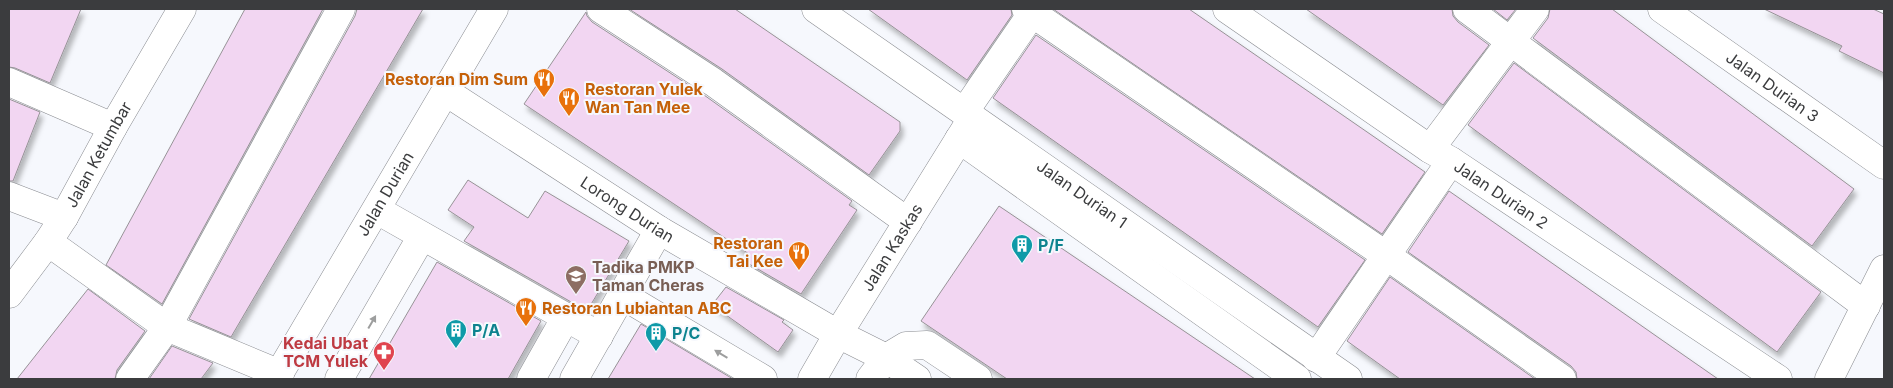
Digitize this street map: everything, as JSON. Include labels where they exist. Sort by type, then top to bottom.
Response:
[{"type":"street","name":"Jalan Ketumbar","points":[[9,294],[48,242],[64,217],[182,9]]},
{"type":"street","points":[[130,379],[167,327],[341,9]]},
{"type":"street","name":"Jalan Durian","points":[[278,377],[494,9]]},
{"type":"street","points":[[601,9],[713,82],[908,222]]},
{"type":"street","name":"Jalan Durian 1","points":[[816,9],[966,122],[1332,372]]},
{"type":"street","name":"Jalan Durian 2","points":[[1226,9],[1440,155],[1778,379]]},
{"type":"street","points":[[1467,9],[1866,306]]},
{"type":"street","points":[[1332,372],[1387,256],[1440,155],[1511,41],[1534,9]]},
{"type":"street","points":[[1031,10],[1562,379]]},
{"type":"street","name":"Jalan Kaskas","points":[[812,379],[908,222],[1031,10]]},
{"type":"street","name":"Jalan Durian 3","points":[[1678,13],[1884,165]]},
{"type":"street","points":[[9,82],[114,127]]},
{"type":"street","name":"Lorong Durian","points":[[446,92],[659,230],[838,334],[878,369],[917,379]]},
{"type":"street","points":[[966,122],[1297,379]]},
{"type":"street","points":[[9,196],[64,217]]},
{"type":"street","points":[[377,210],[599,336]]},
{"type":"street","points":[[574,379],[659,230]]},
{"type":"street","points":[[339,379],[422,236]]},
{"type":"street","points":[[48,242],[167,327],[278,377]]},
{"type":"street","points":[[1829,379],[1884,269]]},
{"type":"street","points":[[622,295],[763,379]]},
{"type":"street","points":[[530,379],[566,317]]},
{"type":"street","points":[[878,369],[906,346],[928,345],[978,379]]},
{"type":"building","points":[[9,9],[81,9],[50,83],[9,67]]},
{"type":"building","points":[[245,9],[323,9],[162,304],[106,265]]},
{"type":"building","points":[[357,9],[423,9],[231,337],[189,319],[355,16]]},
{"type":"building","points":[[629,9],[735,9],[900,122],[900,131],[869,175],[722,69]]},
{"type":"building","points":[[868,9],[1011,9],[1012,15],[967,80]]},
{"type":"building","points":[[1053,9],[1189,9],[1425,172],[1382,234]]},
{"type":"building","points":[[1306,9],[1452,9],[1453,16],[1458,22],[1489,45],[1443,105]]},
{"type":"building","points":[[1493,9],[1516,9],[1507,20]]},
{"type":"building","points":[[1550,9],[1612,9],[1854,189],[1812,246],[1533,38],[1548,18]]},
{"type":"building","points":[[1764,9],[1873,9],[1884,14],[1884,73],[1839,51],[1842,46]]},
{"type":"building","points":[[586,12],[592,22],[704,95],[852,201],[849,205],[857,210],[801,294],[744,261],[749,254],[524,104]]},
{"type":"building","points":[[1036,35],[1365,260],[1318,327],[993,98]]},
{"type":"building","points":[[1514,63],[1821,292],[1777,352],[1468,125]]},
{"type":"building","points":[[9,99],[40,112],[13,181],[9,181]]},
{"type":"building","points":[[468,180],[528,218],[545,191],[629,241],[587,311],[464,241],[474,227],[448,210]]},
{"type":"building","points":[[1449,191],[1718,379],[1577,379],[1576,372],[1571,366],[1408,252]]},
{"type":"building","name":"P/F","points":[[999,206],[1255,379],[1007,379],[921,321]]},
{"type":"building","name":"P/A","points":[[437,262],[541,321],[508,379],[369,379]]},
{"type":"building","points":[[1390,277],[1535,379],[1400,379],[1347,341]]},
{"type":"building","points":[[726,287],[784,320],[782,322],[793,330],[778,352],[712,305]]},
{"type":"building","points":[[88,289],[145,331],[117,370],[115,379],[17,379]]},
{"type":"building","name":"P/C","points":[[641,324],[733,379],[608,379]]},
{"type":"building","points":[[172,346],[213,363],[201,379],[149,379]]},
{"type":"place","name":"Restoran Dim Sum","points":[[544,98]]},
{"type":"place","name":"Restoran Yulek Wan Tan Mee","points":[[569,117]]},
{"type":"place","name":"P/F","points":[[1022,264]]},
{"type":"place","name":"Restoran Tai Kee","points":[[799,271]]},
{"type":"place","name":"Tadika PMKP Taman Cheras","points":[[576,295]]},
{"type":"place","name":"Restoran Lubiantan ABC","points":[[526,327]]},
{"type":"place","name":"P/A","points":[[456,349]]},
{"type":"place","name":"P/C","points":[[656,352]]},
{"type":"place","name":"Kedai Ubat TCM Yulek","points":[[384,371]]}]
